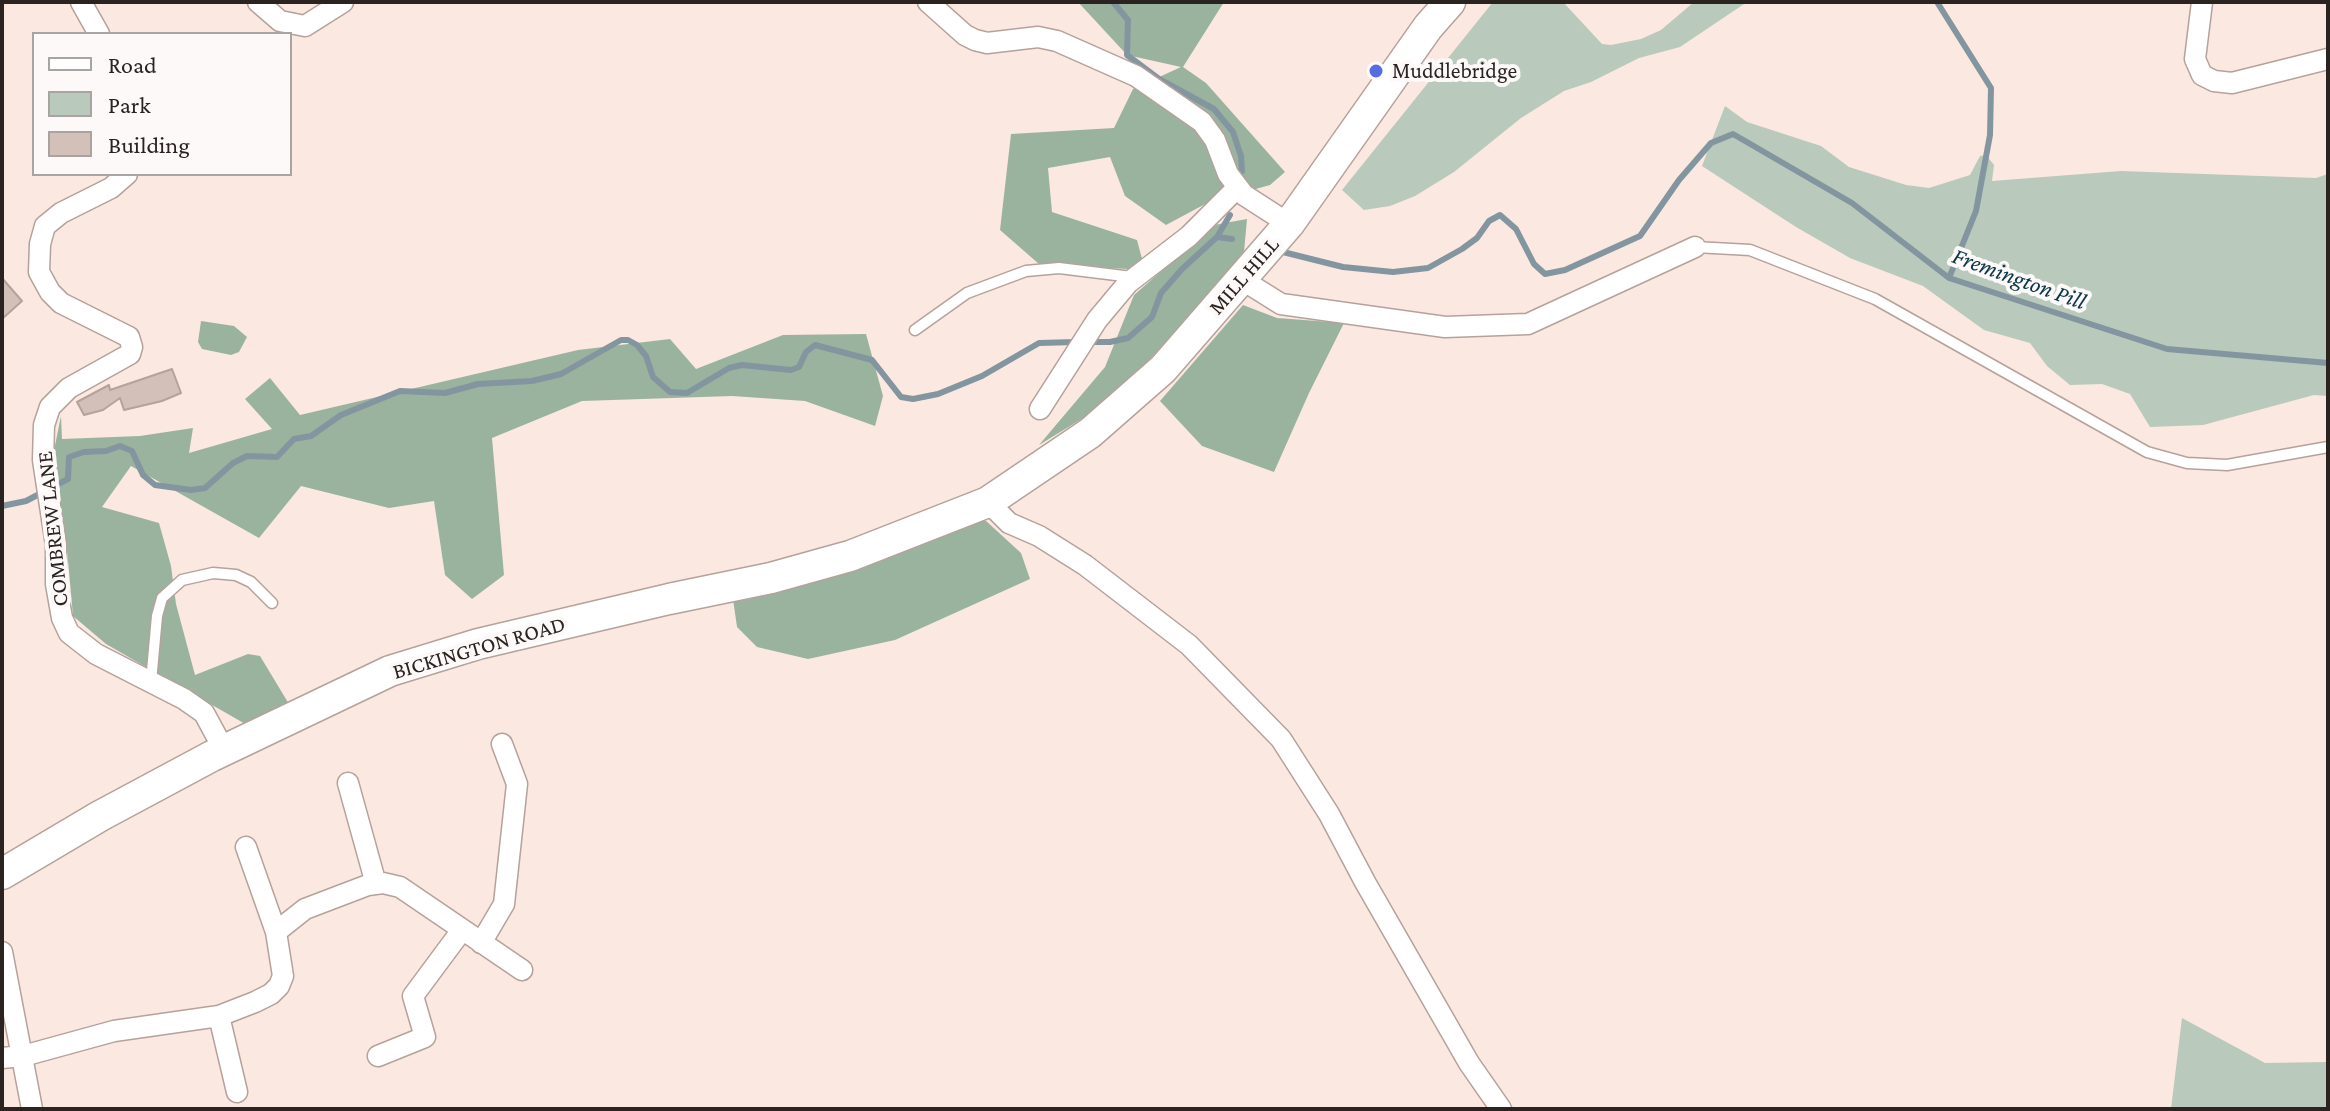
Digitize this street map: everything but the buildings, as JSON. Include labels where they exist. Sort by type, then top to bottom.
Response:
[{"type":"main road","name":"MILL HILL","points":[[988,502],[1090,433],[1163,369],[1289,224],[1428,27],[1450,2]]},
{"type":"main road","name":"BICKINGTON ROAD","points":[[2,874],[100,816],[224,750],[390,671],[478,644],[850,556],[988,502]]},
{"type":"street","points":[[81,2],[98,32]]},
{"type":"street","points":[[258,2],[280,21],[305,26],[343,2]]},
{"type":"street","points":[[928,2],[975,40],[987,43],[1038,37],[1057,41],[1136,76],[1202,122],[1215,140],[1228,174],[1244,195],[1289,224]]},
{"type":"street","points":[[2202,2],[2195,59],[2202,75],[2214,81],[2232,83],[2328,59]]},
{"type":"street","name":"COMBREW LANE","points":[[125,176],[111,188],[61,213],[45,226],[40,244],[39,272],[50,292],[61,303],[129,337],[132,347],[130,354],[69,388],[50,407],[44,425],[43,460],[56,545],[56,584],[62,618],[69,633],[96,654],[184,699],[204,713],[224,750]]},
{"type":"street","points":[[1040,409],[1097,320],[1134,278],[1189,236],[1238,187]]},
{"type":"street","points":[[1241,279],[1281,304],[1445,327],[1528,324],[1695,247]]},
{"type":"street","points":[[988,502],[1009,523],[1039,536],[1085,565],[1189,645],[1281,739],[1329,814],[1469,1063],[1501,1109]]},
{"type":"street","points":[[481,943],[504,904],[517,784],[502,744]]},
{"type":"street","points":[[348,783],[376,884]]},
{"type":"street","points":[[2,1058],[23,1056],[114,1031],[219,1016],[271,994],[279,986],[283,967],[276,932],[246,847]]},
{"type":"street","points":[[276,932],[305,909],[376,884],[400,887],[522,970]]},
{"type":"street","points":[[378,1056],[425,1037],[413,996],[462,930]]},
{"type":"street","points":[[2,952],[32,1109]]},
{"type":"street","points":[[219,1016],[237,1092]]},
{"type":"lane","points":[[1695,247],[1750,250],[1875,299],[2147,452],[2187,463],[2227,465],[2328,447]]},
{"type":"lane","points":[[915,330],[967,293],[1026,271],[1059,268],[1134,278]]},
{"type":"lane","points":[[151,682],[157,616],[162,598],[182,580],[213,573],[236,575],[251,582],[272,603]]},
{"type":"green space","points":[[1078,2],[1224,2],[1183,67],[1206,83],[1285,172],[1270,185],[1209,202],[1166,225],[1125,196],[1110,157],[1048,168],[1052,212],[1137,240],[1145,270],[1039,264],[1000,230],[1011,134],[1114,128],[1133,89],[1181,67],[1127,55]]},
{"type":"green space","points":[[1493,2],[1563,2],[1602,44],[1611,45],[1641,39],[1661,30],[1694,2],[1747,2],[1680,47],[1639,58],[1591,82],[1564,91],[1521,118],[1454,172],[1415,196],[1390,206],[1364,210],[1342,190]]},
{"type":"green space","points":[[1725,106],[1747,122],[1821,146],[1849,167],[1906,185],[1929,188],[1970,175],[1980,156],[1986,155],[1994,165],[1992,181],[2121,171],[2316,178],[2328,174],[2328,396],[2314,395],[2203,425],[2150,427],[2130,394],[2102,384],[2070,385],[2047,366],[2030,343],[1984,330],[1923,286],[1850,258],[1702,166]]},
{"type":"green space","points":[[1247,219],[1243,263],[1106,404],[1039,445],[1105,367],[1134,295],[1214,225]]},
{"type":"green space","points":[[1243,305],[1277,318],[1344,323],[1274,472],[1202,446],[1160,401]]},
{"type":"green space","points":[[201,321],[234,326],[247,337],[239,352],[231,355],[202,349],[198,342]]},
{"type":"green space","points":[[866,334],[883,396],[875,426],[805,401],[732,396],[582,401],[492,438],[504,575],[472,599],[445,575],[434,501],[389,508],[301,486],[259,538],[131,466],[102,507],[159,523],[195,675],[248,654],[260,656],[292,709],[247,725],[106,644],[73,616],[67,549],[52,460],[61,416],[62,439],[140,436],[193,428],[189,453],[272,429],[245,399],[270,378],[300,415],[578,350],[670,339],[696,369],[783,335]]},
{"type":"green space","points":[[985,520],[1021,553],[1030,579],[895,640],[808,659],[757,647],[737,627],[733,599]]},
{"type":"green space","points":[[2182,1018],[2265,1063],[2328,1062],[2328,1109],[2171,1109]]},
{"type":"waterway","points":[[1113,2],[1128,20],[1127,55],[1159,79],[1214,109],[1233,132],[1242,171]]},
{"type":"waterway","points":[[1937,2],[1991,88],[1990,135],[1976,211],[1949,278]]},
{"type":"waterway","name":"Fremington Pill","points":[[1283,252],[1343,267],[1393,272],[1428,268],[1477,238],[1489,221],[1500,215],[1516,229],[1534,264],[1545,274],[1565,270],[1640,236],[1679,180],[1711,143],[1733,134],[1852,203],[1949,278],[2167,349],[2328,363]]},
{"type":"waterway","points":[[1217,237],[1230,215]]},
{"type":"waterway","points":[[1088,342],[1128,338],[1152,317],[1161,293],[1182,269],[1217,237],[1232,239]]},
{"type":"waterway","points":[[2,506],[26,501],[68,479],[69,457],[120,446],[132,451],[143,475],[155,485],[191,490],[205,488],[233,463],[247,456],[277,457],[294,439],[311,436],[341,415],[400,391],[445,393],[478,384],[532,381],[561,374],[621,340],[637,345],[646,356],[653,377],[670,392],[687,393],[729,368],[742,365],[791,370],[799,367],[806,352],[815,345],[872,360],[901,397],[913,399],[938,394],[982,376],[1039,343],[1076,342]]},
{"type":"place","name":"Muddlebridge","points":[[1376,71]]}]
